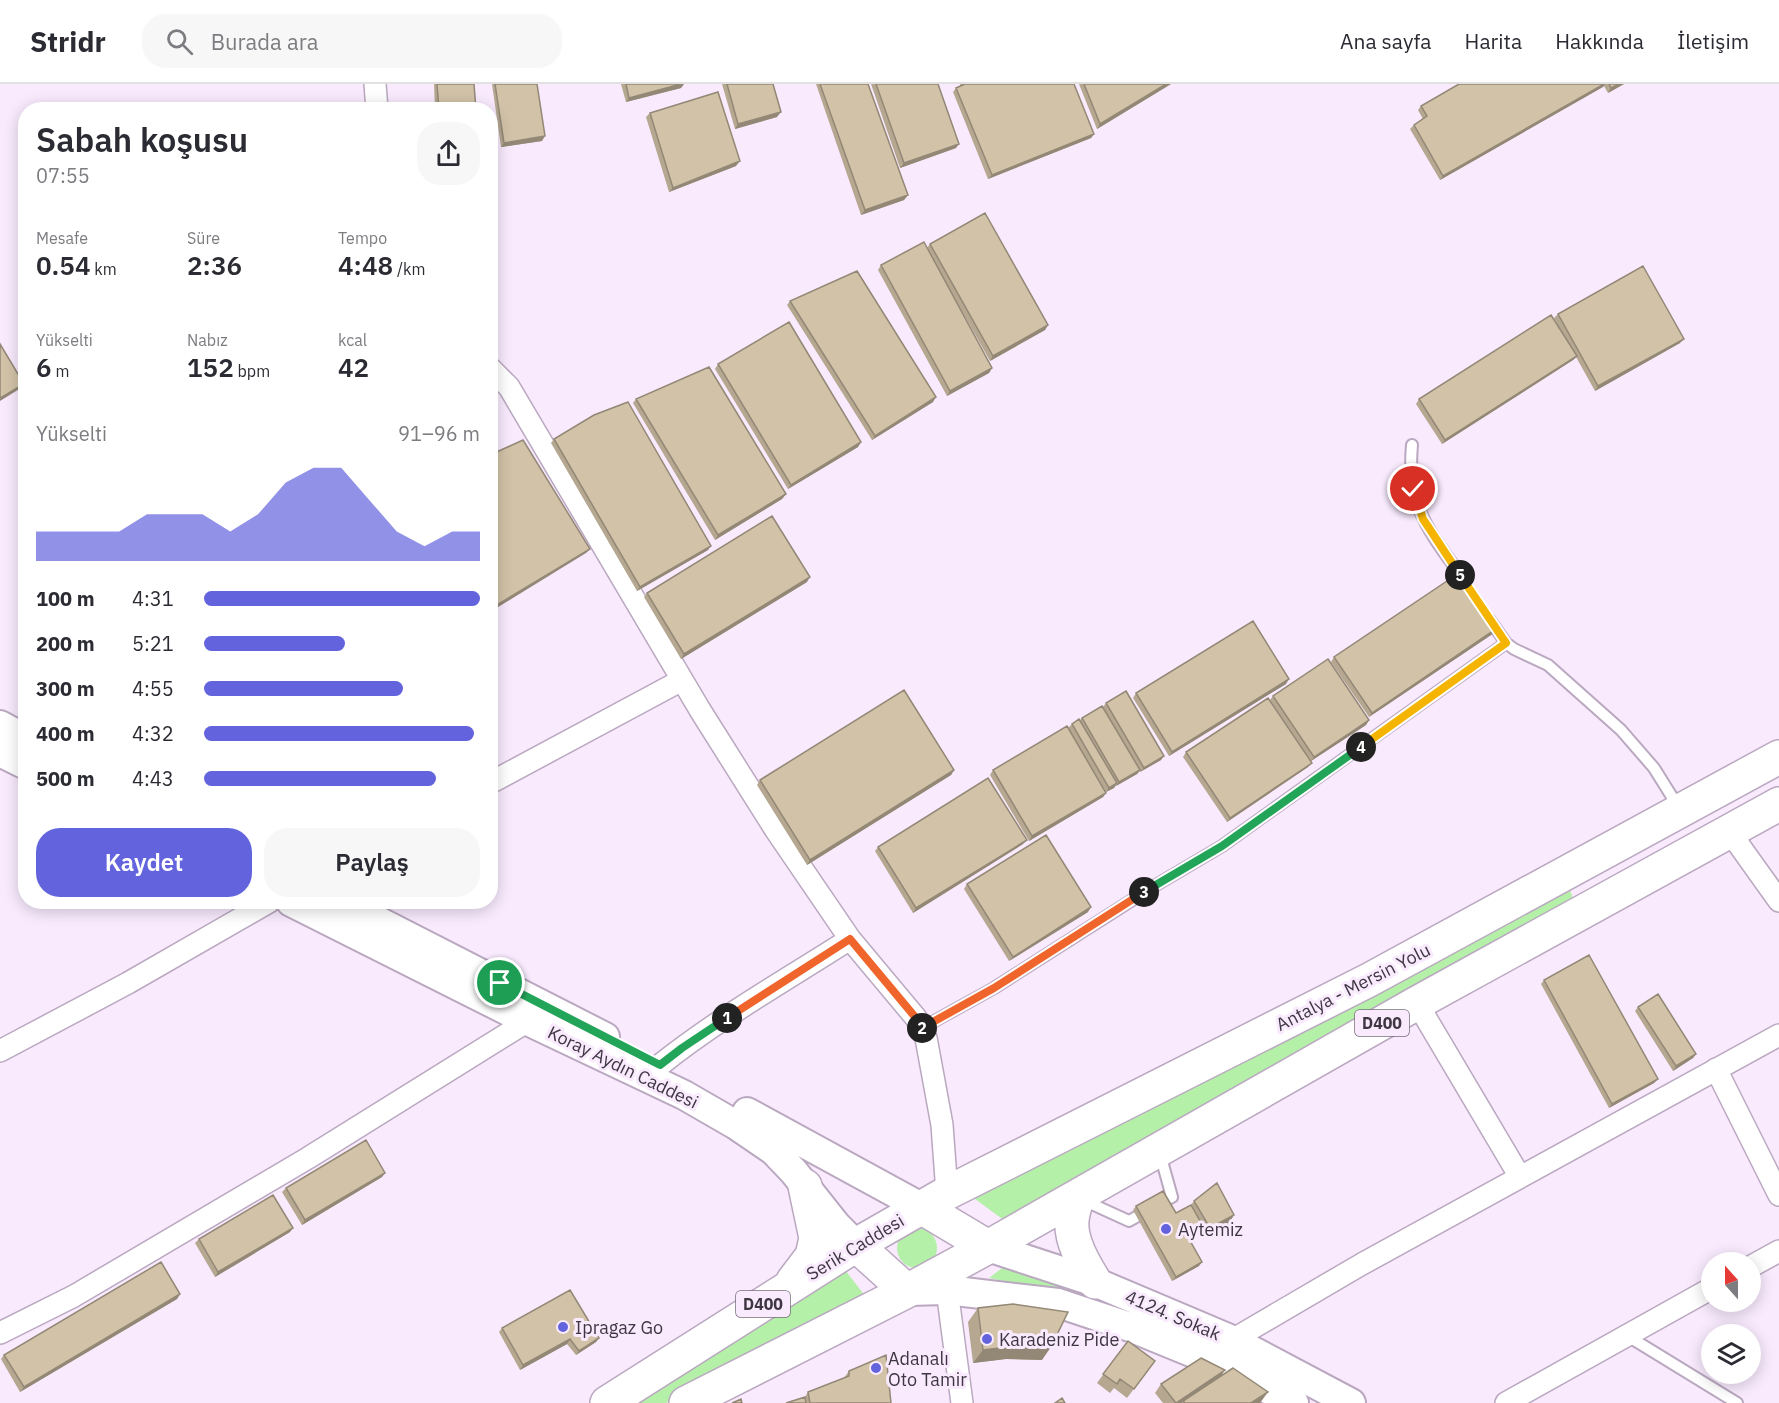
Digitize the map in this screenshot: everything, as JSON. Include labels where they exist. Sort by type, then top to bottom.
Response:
[{"type":"highway","name":"Antalya - Mersin Yolu","points":[[934,1200],[1369,980],[1779,757]]},
{"type":"highway","name":"D400","points":[[686,1403],[907,1291],[988,1247],[1417,1003],[1779,804]]},
{"type":"highway","points":[[788,1288],[812,1256],[816,1238],[805,1186]]},
{"type":"highway","points":[[1078,1197],[1071,1223],[1073,1235],[1083,1262],[1095,1282]]},
{"type":"highway","name":"Serik Caddesi","points":[[607,1403],[856,1245],[934,1200]]},
{"type":"highway","points":[[934,1200],[988,1247]]},
{"type":"highway","points":[[856,1245],[907,1291]]},
{"type":"main road","points":[[0,725],[18,735]]},
{"type":"main road","points":[[0,752],[18,761]]},
{"type":"main road","name":"Koray Aydın Caddesi","points":[[305,909],[528,1021],[684,1095],[736,1125],[774,1151],[836,1225],[856,1245]]},
{"type":"main road","points":[[355,909],[660,1065],[934,1200]]},
{"type":"main road","name":"4124. Sokak","points":[[988,1247],[1095,1282],[1232,1340],[1351,1403]]},
{"type":"main road","points":[[907,1291],[947,1290],[1058,1304],[1130,1327],[1218,1363],[1294,1403]]},
{"type":"street","points":[[375,84],[376,102]]},
{"type":"street","points":[[498,377],[509,387],[682,680],[775,829],[850,939],[922,1028],[926,1038],[942,1125],[934,1200]]},
{"type":"street","points":[[498,779],[682,680]]},
{"type":"street","points":[[1729,831],[1779,901]]},
{"type":"street","points":[[0,1051],[128,983],[257,909]]},
{"type":"street","points":[[660,1065],[701,1035],[850,939]]},
{"type":"street","points":[[1417,1003],[1520,1177]]},
{"type":"street","points":[[0,1334],[74,1296],[308,1158],[528,1021]]},
{"type":"street","points":[[1232,1340],[1362,1264],[1779,1035]]},
{"type":"street","points":[[1716,1069],[1779,1195]]},
{"type":"street","points":[[1761,1261],[1779,1251]]},
{"type":"street","points":[[947,1290],[962,1403]]},
{"type":"street","points":[[1506,1403],[1701,1294]]},
{"type":"lane","points":[[1412,445],[1413,489],[1423,519],[1506,643],[1548,665],[1621,730],[1654,768],[1680,811]]},
{"type":"lane","points":[[922,1028],[984,994],[1151,888],[1222,846],[1506,643]]},
{"type":"lane","points":[[1078,1197],[1130,1221],[1172,1197],[1159,1150]]},
{"type":"lane","points":[[1626,1335],[1730,1401]]},
{"type":"green space","points":[[1569,888],[1573,898],[1351,1021],[1005,1221],[971,1196]]},
{"type":"green space","points":[[917,1228],[925,1229],[931,1234],[936,1240],[936,1256],[931,1262],[925,1267],[917,1268],[909,1267],[903,1262],[898,1256],[897,1248],[898,1240],[903,1234],[909,1229]]},
{"type":"green space","points":[[1006,1265],[1111,1303],[1110,1307],[1066,1293],[989,1278]]},
{"type":"green space","points":[[845,1270],[866,1297],[666,1403],[633,1403],[730,1345]]},
{"type":"building","points":[[437,84],[474,84],[475,102],[438,102]]},
{"type":"building","points":[[495,84],[537,84],[545,136],[504,143]]},
{"type":"building","points":[[626,84],[681,84],[629,98]]},
{"type":"building","points":[[727,84],[773,84],[781,112],[738,124]]},
{"type":"building","points":[[820,84],[868,84],[908,195],[865,210]]},
{"type":"building","points":[[876,84],[938,84],[959,144],[904,163]]},
{"type":"building","points":[[965,84],[1074,84],[1094,134],[992,175],[956,88]]},
{"type":"building","points":[[1084,84],[1166,84],[1100,124]]},
{"type":"building","points":[[1459,84],[1604,84],[1443,176],[1414,125],[1427,116],[1421,106]]},
{"type":"building","points":[[718,92],[740,161],[673,188],[650,113]]},
{"type":"building","points":[[985,213],[1048,325],[993,356],[930,244]]},
{"type":"building","points":[[924,242],[992,368],[950,391],[881,265]]},
{"type":"building","points":[[1643,266],[1684,339],[1598,386],[1558,314]]},
{"type":"building","points":[[857,271],[936,397],[875,436],[790,301]]},
{"type":"building","points":[[1551,315],[1577,356],[1445,440],[1419,399]]},
{"type":"building","points":[[789,322],[861,442],[791,485],[718,364]]},
{"type":"building","points":[[0,344],[18,374],[18,388],[0,398]]},
{"type":"building","points":[[709,367],[786,494],[718,535],[636,399]]},
{"type":"building","points":[[628,402],[711,546],[640,587],[554,439],[594,415]]},
{"type":"building","points":[[523,440],[590,549],[498,604],[498,451]]},
{"type":"building","points":[[772,516],[810,577],[684,654],[647,593]]},
{"type":"building","points":[[1459,573],[1497,628],[1372,713],[1334,657]]},
{"type":"building","points":[[1253,621],[1289,679],[1172,752],[1136,693]]},
{"type":"building","points":[[1328,659],[1369,720],[1314,757],[1273,696]]},
{"type":"building","points":[[904,690],[954,770],[810,860],[760,780]]},
{"type":"building","points":[[1126,691],[1164,756],[1144,768],[1106,703]]},
{"type":"building","points":[[1268,698],[1312,763],[1230,818],[1186,752]]},
{"type":"building","points":[[1102,706],[1140,770],[1119,782],[1082,718]]},
{"type":"building","points":[[1079,719],[1117,783],[1109,788],[1072,724]]},
{"type":"building","points":[[1067,726],[1106,793],[1032,836],[993,770]]},
{"type":"building","points":[[988,778],[1027,840],[916,908],[878,847]]},
{"type":"building","points":[[1046,835],[1091,907],[1013,957],[967,884]]},
{"type":"building","points":[[1589,955],[1658,1079],[1612,1104],[1544,980]]},
{"type":"building","points":[[1658,994],[1696,1054],[1676,1066],[1638,1007]]},
{"type":"building","points":[[366,1140],[385,1173],[305,1220],[286,1188]]},
{"type":"building","points":[[1217,1183],[1234,1215],[1210,1228],[1194,1201]]},
{"type":"building","points":[[1163,1191],[1176,1213],[1191,1205],[1204,1228],[1188,1237],[1202,1262],[1176,1277],[1136,1206]]},
{"type":"building","points":[[273,1195],[293,1228],[218,1272],[199,1239]]},
{"type":"building","points":[[161,1262],[180,1294],[24,1387],[4,1355]]},
{"type":"building","points":[[570,1290],[599,1338],[579,1351],[570,1339],[523,1365],[502,1328]]},
{"type":"building","points":[[1013,1304],[1068,1312],[1051,1347],[1016,1346],[983,1350],[978,1308]]},
{"type":"building","points":[[1128,1341],[1155,1361],[1134,1389],[1120,1379],[1117,1384],[1103,1374]]},
{"type":"building","points":[[886,1355],[891,1403],[810,1403],[808,1392],[849,1376],[849,1371]]},
{"type":"building","points":[[1201,1358],[1225,1370],[1176,1403],[1161,1384]]},
{"type":"building","points":[[1233,1368],[1268,1392],[1251,1403],[1185,1403],[1183,1401]]},
{"type":"building","points":[[805,1397],[806,1403],[786,1403]]},
{"type":"building","points":[[1062,1398],[1065,1403],[1055,1403]]},
{"type":"place","name":"Aytemiz","points":[[1166,1229]]},
{"type":"place","name":"Ipragaz Go","points":[[563,1327]]},
{"type":"place","name":"Karadeniz Pide","points":[[987,1339]]},
{"type":"place","name":"Adanalı Oto Tamir","points":[[876,1368]]},
{"type":"route","points":[[500,983],[660,1065],[729,1016],[850,939],[922,1028],[964,1006],[1222,846],[1506,643],[1423,519],[1413,489]]}]
